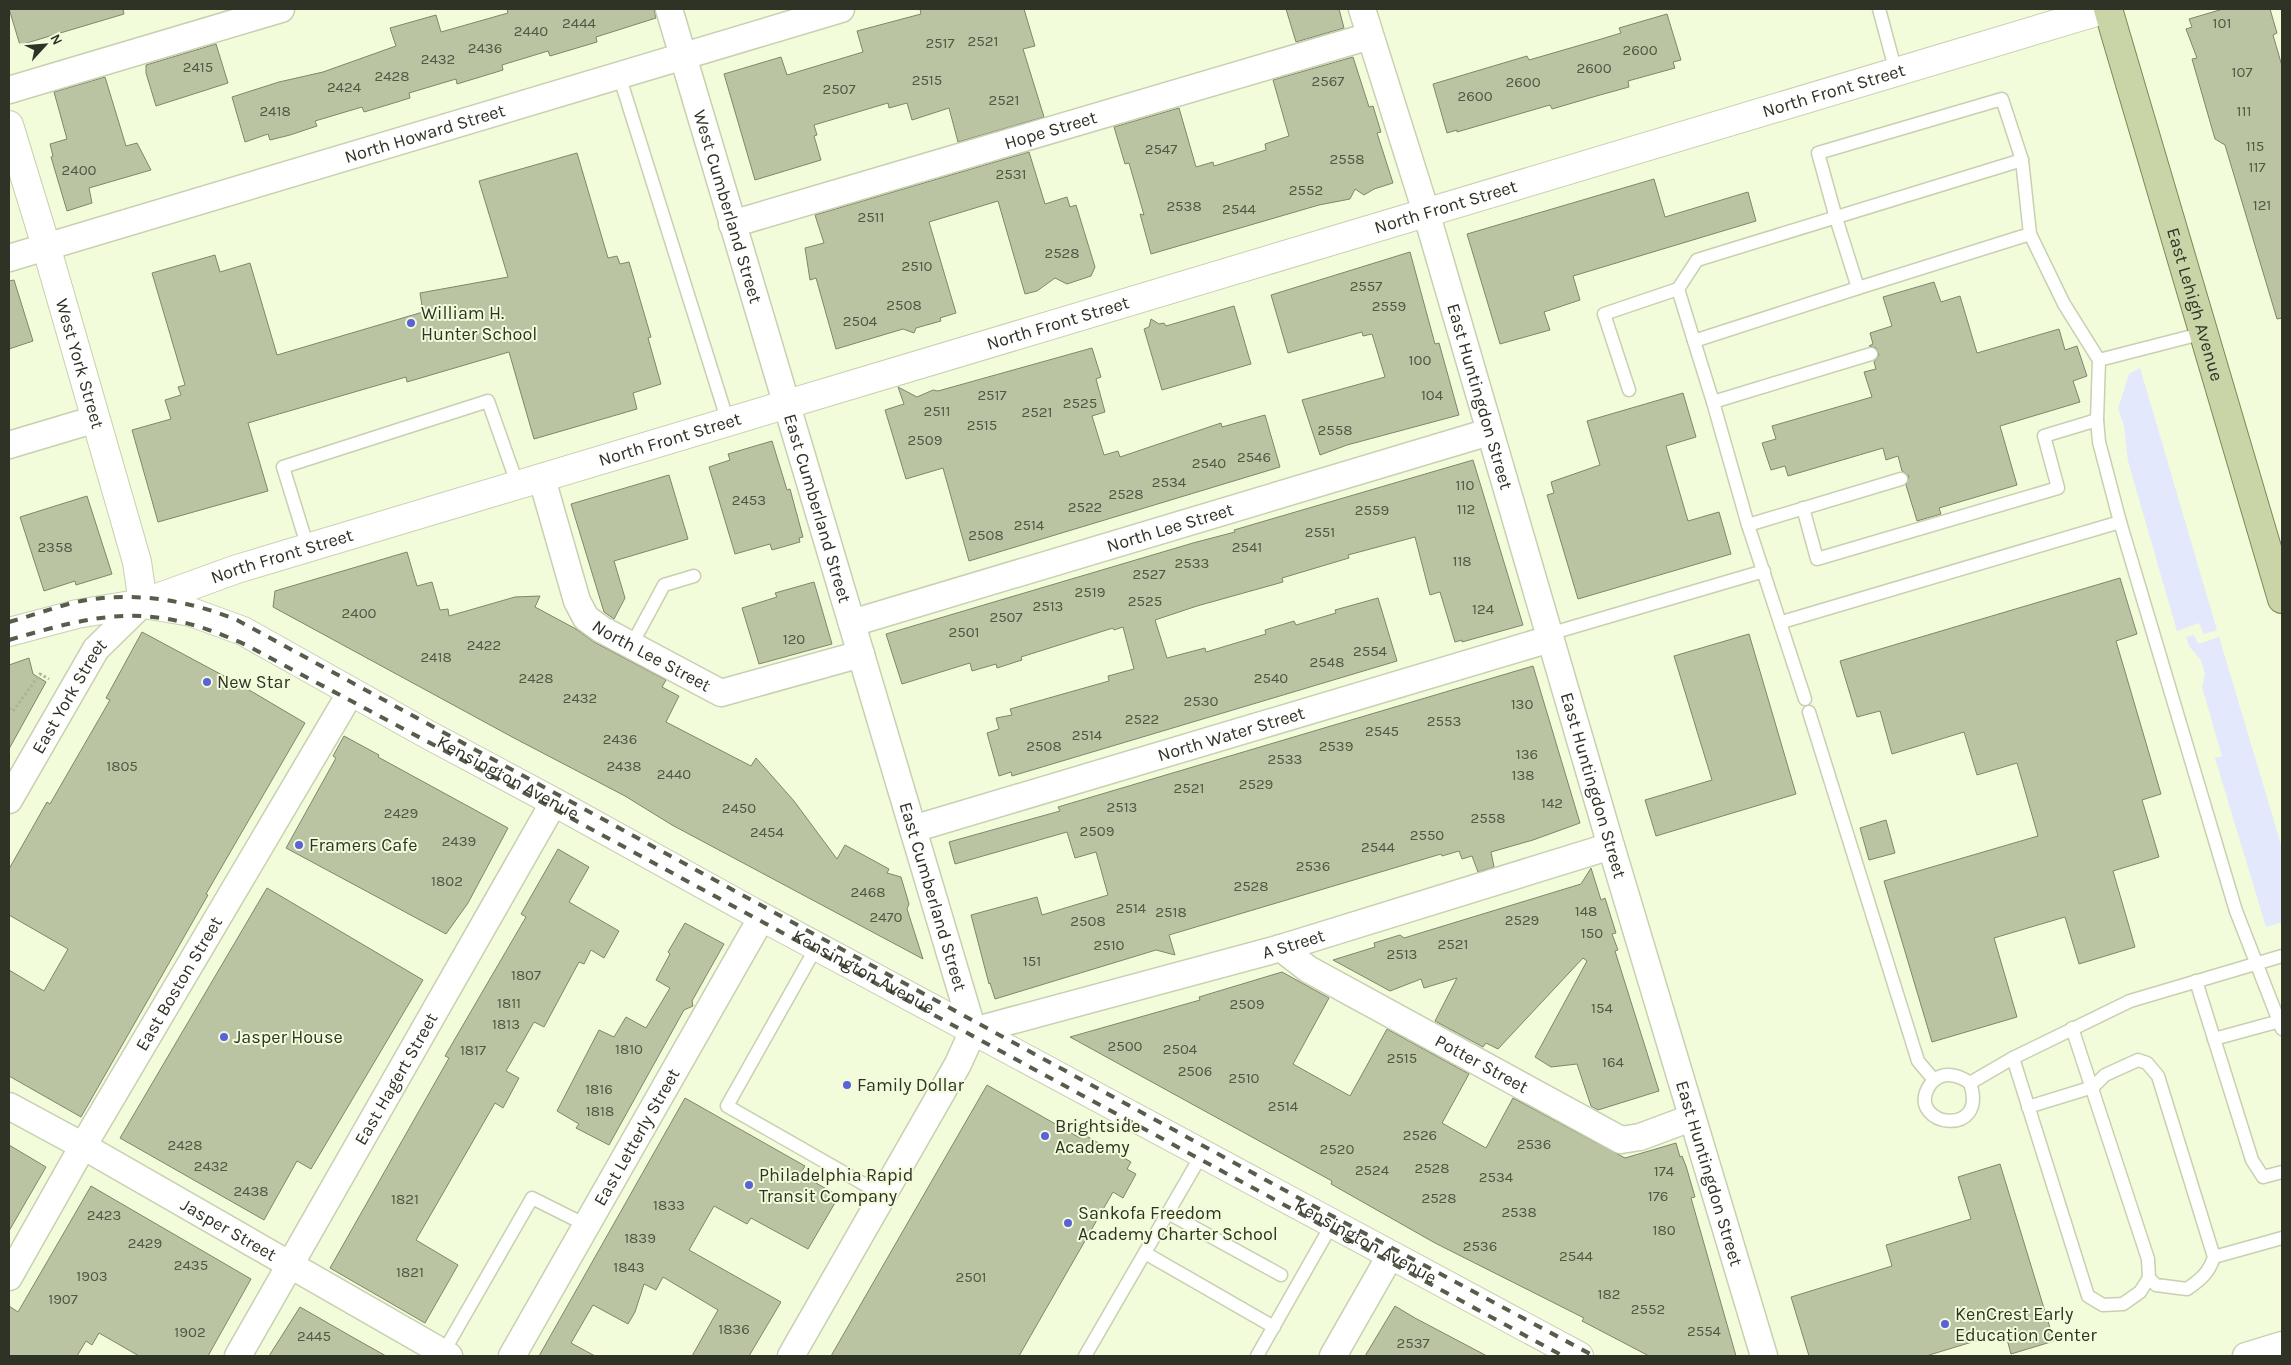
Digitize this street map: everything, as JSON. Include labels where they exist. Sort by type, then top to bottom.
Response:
[{"type":"main road","name":"East Lehigh Avenue","points":[[2107,9],[2282,600]]},
{"type":"street","points":[[9,90],[281,9]]},
{"type":"street","name":"West Cumberland Street","points":[[669,9],[785,405]]},
{"type":"street","name":"North Howard Street","points":[[9,258],[841,9]]},
{"type":"street","name":"East Huntingdon Street","points":[[1362,9],[1426,212],[1611,846],[1764,1356]]},
{"type":"street","name":"North Front Street","points":[[9,632],[77,614],[143,603],[237,569],[2107,9]]},
{"type":"street","name":"Hope Street","points":[[732,224],[1370,36]]},
{"type":"street","name":"West York Street","points":[[9,125],[137,562],[143,603]]},
{"type":"street","name":"East Cumberland Street","points":[[785,405],[973,1031]]},
{"type":"street","points":[[9,445],[96,419]]},
{"type":"street","name":"North Lee Street","points":[[852,623],[1489,432]]},
{"type":"street","name":"North Lee Street","points":[[530,482],[577,602],[586,618],[631,646],[721,693],[861,654]]},
{"type":"street","name":"Kensington Avenue","points":[[143,603],[191,612],[243,631],[762,917],[1579,1356]]},
{"type":"street","name":"East York Street","points":[[9,800],[96,649],[143,603]]},
{"type":"street","name":"North Water Street","points":[[913,830],[1550,636]]},
{"type":"street","name":"East Boston Street","points":[[9,1277],[83,1146],[351,692]]},
{"type":"street","name":"East Hagert Street","points":[[238,1356],[554,802]]},
{"type":"street","name":"A Street","points":[[973,1031],[1281,948],[1611,846]]},
{"type":"street","name":"East Letterly Street","points":[[512,1356],[762,917]]},
{"type":"street","name":"Potter Street","points":[[1281,948],[1308,969],[1621,1140],[1640,1137],[1692,1118]]},
{"type":"street","points":[[790,1356],[958,1064],[973,1031]]},
{"type":"street","name":"Jasper Street","points":[[9,1106],[83,1146],[446,1354]]},
{"type":"street","points":[[1333,1356],[1390,1256]]},
{"type":"street","points":[[2246,1356],[2282,1345]]},
{"type":"lane","points":[[1879,9],[1896,72]]},
{"type":"lane","points":[[619,75],[728,422]]},
{"type":"lane","points":[[1858,288],[1818,153],[2002,99],[2022,160],[2030,234],[2064,304],[2099,360],[2097,420],[2100,442],[2120,522],[2236,911],[2258,962],[2281,1025],[2214,1040]]},
{"type":"lane","points":[[1629,390],[1604,314],[1678,289],[1697,260],[2022,160]]},
{"type":"lane","points":[[1694,341],[2030,234]]},
{"type":"lane","points":[[1678,289],[1748,525],[1782,622],[1805,699]]},
{"type":"lane","points":[[2099,360],[2204,333]]},
{"type":"lane","points":[[1712,402],[1871,354]]},
{"type":"lane","points":[[308,548],[283,467],[488,401],[530,482]]},
{"type":"lane","points":[[1803,508],[1817,559],[2058,488],[2044,436],[2097,420]]},
{"type":"lane","points":[[1748,525],[1901,479]]},
{"type":"lane","points":[[1782,622],[2120,522]]},
{"type":"lane","points":[[1550,636],[1584,624],[1764,571]]},
{"type":"lane","points":[[631,646],[664,585],[694,576]]},
{"type":"lane","points":[[1810,712],[1918,1061],[1934,1080]]},
{"type":"lane","points":[[817,946],[728,1106],[884,1195]]},
{"type":"lane","points":[[1970,1083],[2013,1058],[2130,1001],[2282,956]]},
{"type":"lane","points":[[2196,980],[2252,1160],[2263,1176],[2282,1172]]},
{"type":"lane","points":[[2013,1058],[2088,1296],[2103,1305],[2123,1304],[2140,1292],[2149,1278],[2148,1259],[2093,1087],[2072,1028]]},
{"type":"lane","points":[[2028,1107],[2093,1087],[2105,1075],[2138,1060],[2147,1063],[2158,1076],[2214,1257],[2211,1269],[2187,1289],[2156,1285],[2149,1278]]},
{"type":"lane","points":[[1954,1074],[1970,1083],[1973,1093],[1969,1112],[1958,1120],[1945,1122],[1936,1119],[1928,1108],[1926,1098],[1927,1090],[1934,1080],[1942,1075],[1954,1074]]},
{"type":"lane","points":[[1084,1356],[1202,1154]]},
{"type":"lane","points":[[446,1354],[532,1198],[586,1225]]},
{"type":"lane","points":[[1168,1213],[1281,1275]]},
{"type":"lane","points":[[1257,1356],[1332,1224]]},
{"type":"lane","points":[[2214,1257],[2282,1238]]},
{"type":"lane","points":[[1145,1253],[1274,1327]]},
{"type":"path","points":[[9,708],[14,711],[40,674]]},
{"type":"shaded area","points":[[2140,368],[2217,630],[2204,634],[2199,623],[2177,631],[2128,461],[2124,425],[2118,409],[2129,374]]},
{"type":"shaded area","points":[[2194,635],[2198,644],[2219,637],[2282,848],[2282,922],[2266,927],[2215,758],[2222,756],[2202,687],[2205,674],[2201,660],[2189,646],[2186,637]]},
{"type":"building","points":[[9,9],[123,9],[124,14],[20,45]]},
{"type":"building","points":[[507,9],[654,9],[656,18],[596,37],[597,42],[550,56],[548,51],[502,65],[503,70],[457,84],[456,79],[409,93],[410,98],[364,112],[362,107],[315,121],[317,126],[290,135],[270,140],[268,134],[245,142],[232,97],[279,82],[323,72],[396,46],[390,28],[436,15],[441,32],[508,13]]},
{"type":"building","points":[[920,9],[1024,9],[1035,46],[1023,49],[1044,117],[958,142],[949,108],[912,120],[907,103],[889,108],[888,103],[814,125],[817,135],[814,136],[821,160],[755,180],[724,74],[781,57],[787,75],[863,52],[857,31],[921,14]]},
{"type":"building","points":[[1286,9],[1339,9],[1344,28],[1296,42]]},
{"type":"building","points":[[2223,9],[2270,9],[2277,33],[2273,35],[2282,66],[2282,318],[2277,319],[2225,145],[2215,139],[2192,59],[2197,58],[2186,29],[2192,27],[2189,19]]},
{"type":"building","points":[[1667,14],[1681,60],[1673,62],[1675,68],[1628,81],[1629,87],[1552,109],[1550,105],[1457,132],[1457,130],[1447,133],[1433,84],[1527,56],[1529,60],[1598,40],[1621,33],[1619,28]]},
{"type":"building","points":[[216,44],[228,83],[156,106],[146,73],[146,65]]},
{"type":"building","points":[[1353,57],[1369,107],[1373,106],[1381,132],[1377,133],[1393,183],[1374,189],[1364,195],[1355,189],[1350,199],[1319,205],[1151,254],[1140,214],[1144,215],[1129,163],[1125,164],[1114,127],[1179,108],[1196,167],[1213,162],[1214,166],[1266,150],[1265,144],[1289,136],[1273,80]]},
{"type":"building","points":[[105,77],[126,146],[137,143],[151,170],[89,188],[92,203],[67,211],[51,157],[53,156],[50,144],[67,139],[54,92]]},
{"type":"building","points":[[1029,152],[1045,204],[1067,197],[1070,207],[1076,205],[1095,267],[1091,276],[1067,284],[1055,278],[1037,291],[1025,294],[998,201],[929,222],[956,313],[940,318],[941,321],[916,328],[914,333],[903,329],[836,349],[816,278],[810,280],[805,248],[824,243],[815,215]]},
{"type":"building","name":"William H. Hunter School","points":[[577,153],[608,258],[617,256],[620,264],[629,262],[651,337],[648,338],[661,384],[633,393],[637,409],[534,439],[509,352],[407,382],[406,377],[248,423],[268,491],[158,522],[132,430],[171,419],[165,400],[181,395],[178,387],[185,385],[152,273],[215,255],[220,272],[250,263],[277,355],[423,312],[420,293],[508,277],[479,181]]},
{"type":"building","points":[[1654,179],[1665,217],[1748,192],[1756,221],[1573,276],[1580,300],[1544,312],[1550,330],[1500,344],[1467,234]]},
{"type":"building","points":[[1410,252],[1435,344],[1439,343],[1459,415],[1347,445],[1320,455],[1302,400],[1385,377],[1372,334],[1363,336],[1362,332],[1288,353],[1271,295]]},
{"type":"building","points":[[14,280],[33,341],[9,349],[9,281]]},
{"type":"building","points":[[1934,282],[1941,302],[1960,296],[1977,353],[2059,329],[2065,350],[2077,346],[2087,376],[2073,381],[2080,402],[2000,426],[2017,485],[1939,508],[1941,514],[1917,521],[1906,485],[1909,476],[1902,471],[1898,456],[1886,460],[1883,448],[1788,476],[1785,466],[1771,470],[1762,443],[1776,439],[1772,426],[1872,397],[1864,372],[1876,369],[1874,362],[1879,355],[1876,348],[1869,346],[1873,344],[1870,333],[1892,326],[1883,297]]},
{"type":"building","points":[[1234,306],[1251,364],[1162,390],[1144,329],[1149,327],[1151,319],[1159,324],[1164,323],[1166,326]]},
{"type":"building","points":[[1092,348],[1101,377],[1096,379],[1105,412],[1092,416],[1104,455],[1118,451],[1120,457],[1221,423],[1222,427],[1265,415],[1280,467],[969,561],[943,468],[906,479],[885,410],[904,404],[898,387],[917,397],[933,390],[938,391]]},
{"type":"building","points":[[1683,393],[1696,437],[1666,446],[1688,521],[1719,512],[1731,554],[1578,599],[1547,495],[1554,493],[1551,482],[1600,465],[1587,421]]},
{"type":"building","points":[[772,441],[787,490],[790,489],[803,537],[799,538],[800,542],[772,550],[770,544],[735,554],[709,467],[730,460],[728,454]]},
{"type":"building","points":[[1473,460],[1523,625],[1462,642],[1462,640],[1455,642],[1440,592],[1430,595],[1415,537],[1348,555],[1349,558],[1282,578],[1283,582],[1155,620],[1167,658],[1205,648],[1206,652],[1266,634],[1265,630],[1294,621],[1296,625],[1336,613],[1335,610],[1378,598],[1397,661],[1012,776],[1011,772],[999,776],[987,733],[999,729],[996,718],[1012,715],[1010,709],[1109,681],[1108,676],[1134,669],[1123,627],[1114,630],[1113,628],[1021,657],[1022,660],[997,668],[996,664],[972,671],[970,663],[902,684],[886,634]]},
{"type":"building","points":[[669,475],[688,539],[614,561],[625,598],[614,619],[604,612],[571,504]]},
{"type":"building","points":[[87,496],[112,574],[76,585],[75,581],[44,591],[20,517]]},
{"type":"building","points":[[407,552],[417,586],[432,582],[440,610],[448,609],[449,616],[515,597],[540,596],[535,607],[576,629],[594,642],[666,680],[662,687],[679,696],[666,722],[751,766],[756,758],[794,801],[837,859],[845,845],[889,869],[887,873],[901,877],[909,904],[907,909],[923,959],[672,825],[625,796],[273,607],[275,591]]},
{"type":"building","points":[[2120,578],[2137,634],[2116,641],[2161,794],[2142,800],[2159,857],[2113,871],[2135,947],[2079,964],[2065,917],[1994,938],[2017,1017],[1932,1042],[1884,881],[2038,836],[2017,763],[1977,775],[1964,732],[1892,754],[1880,711],[1857,717],[1840,661]]},
{"type":"building","points":[[814,582],[832,644],[759,664],[742,608],[777,597],[775,593]]},
{"type":"building","points":[[142,632],[239,684],[305,723],[206,894],[208,895],[81,1117],[9,1076],[9,970],[44,991],[68,949],[9,915],[9,869],[47,802],[50,804],[110,700],[106,698]]},
{"type":"building","points":[[1749,634],[1796,794],[1656,836],[1645,800],[1712,780],[1674,656]]},
{"type":"building","points":[[29,658],[33,674],[46,682],[9,749],[9,665]]},
{"type":"building","points":[[1533,666],[1580,823],[1533,840],[1491,852],[1494,867],[1478,872],[1472,856],[1462,859],[1459,851],[1442,856],[1441,854],[1169,935],[1175,955],[1156,950],[995,999],[989,984],[971,915],[1037,897],[1042,915],[1108,895],[1096,852],[1075,858],[1067,832],[955,864],[949,842],[1060,811],[1058,807]]},
{"type":"building","points":[[344,736],[379,755],[378,757],[508,828],[468,903],[446,934],[286,848],[336,758],[333,756]]},
{"type":"building","points":[[1886,820],[1895,853],[1869,860],[1860,828]]},
{"type":"building","points":[[558,849],[589,867],[569,902],[619,931],[604,958],[591,950],[584,964],[579,962],[544,1027],[534,1022],[506,1071],[519,1078],[503,1108],[495,1103],[416,1240],[458,1265],[425,1323],[330,1268],[449,1058],[445,1056],[526,917],[521,914]]},
{"type":"building","points":[[1591,868],[1601,900],[1605,898],[1616,933],[1612,934],[1618,950],[1615,951],[1659,1091],[1598,1110],[1591,1106],[1577,1064],[1551,1067],[1535,1057],[1587,961],[1583,958],[1498,1049],[1486,1043],[1483,1047],[1435,1021],[1457,978],[1424,988],[1421,979],[1390,991],[1333,960],[1375,947],[1374,943],[1400,935],[1404,938],[1581,884]]},
{"type":"building","name":"Jasper House","points":[[267,888],[423,980],[311,1169],[297,1161],[264,1220],[120,1138]]},
{"type":"building","points":[[685,923],[724,944],[692,1001],[693,1006],[684,1010],[609,1145],[576,1128],[579,1124],[557,1111],[599,1030],[614,1037],[626,1017],[646,1028],[670,988],[656,980],[670,954],[668,952]]},
{"type":"building","points":[[1282,972],[1329,998],[1293,1064],[1350,1096],[1387,1029],[1469,1074],[1442,1123],[1486,1148],[1513,1098],[1625,1158],[1676,1143],[1680,1157],[1682,1156],[1686,1166],[1695,1197],[1691,1198],[1736,1356],[1649,1356],[1582,1321],[1584,1318],[1435,1243],[1331,1184],[1332,1181],[1070,1037],[1200,1000],[1199,997]]},
{"type":"building","name":"Sankofa Freedom Academy Charter School","points":[[987,1085],[1080,1138],[1083,1134],[1131,1162],[1127,1169],[1136,1174],[1123,1198],[1113,1192],[1019,1356],[831,1356]]},
{"type":"building","points":[[685,1098],[805,1166],[800,1174],[839,1196],[808,1249],[751,1218],[747,1224],[714,1206],[689,1250],[781,1302],[749,1356],[692,1356],[718,1310],[663,1277],[656,1290],[644,1284],[635,1312],[628,1324],[593,1305],[571,1343],[595,1356],[539,1356]]},
{"type":"building","points":[[9,1145],[46,1167],[9,1231]]},
{"type":"building","points":[[2000,1164],[2054,1341],[2011,1354],[2005,1332],[1926,1356],[1809,1356],[1791,1297],[1892,1266],[1886,1245],[1971,1219],[1958,1177]]},
{"type":"building","points":[[91,1186],[251,1279],[208,1356],[139,1356],[99,1333],[92,1345],[86,1341],[77,1356],[9,1356],[9,1306],[18,1312]]},
{"type":"building","points":[[1395,1306],[1415,1318],[1487,1356],[1365,1356]]},
{"type":"building","points":[[300,1307],[347,1334],[386,1356],[269,1356]]},
{"type":"railway","points":[[9,622],[72,603],[114,597],[135,597],[177,602],[237,620],[1310,1204],[1594,1356]]},
{"type":"railway","points":[[9,640],[73,623],[128,616],[155,617],[183,622],[213,631],[246,645],[556,810],[1563,1356]]},
{"type":"place","name":"William H. Hunter School","points":[[411,323]]},
{"type":"place","name":"New Star","points":[[207,682]]},
{"type":"place","name":"Framers Cafe","points":[[299,845]]},
{"type":"place","name":"Jasper House","points":[[224,1037]]},
{"type":"place","name":"Family Dollar","points":[[847,1085]]},
{"type":"place","name":"Brightside Academy","points":[[1045,1136]]},
{"type":"place","name":"Philadelphia Rapid Transit Company","points":[[749,1185]]},
{"type":"place","name":"Sankofa Freedom Academy Charter School","points":[[1068,1223]]},
{"type":"place","name":"KenCrest Early Education Center","points":[[1945,1324]]}]
